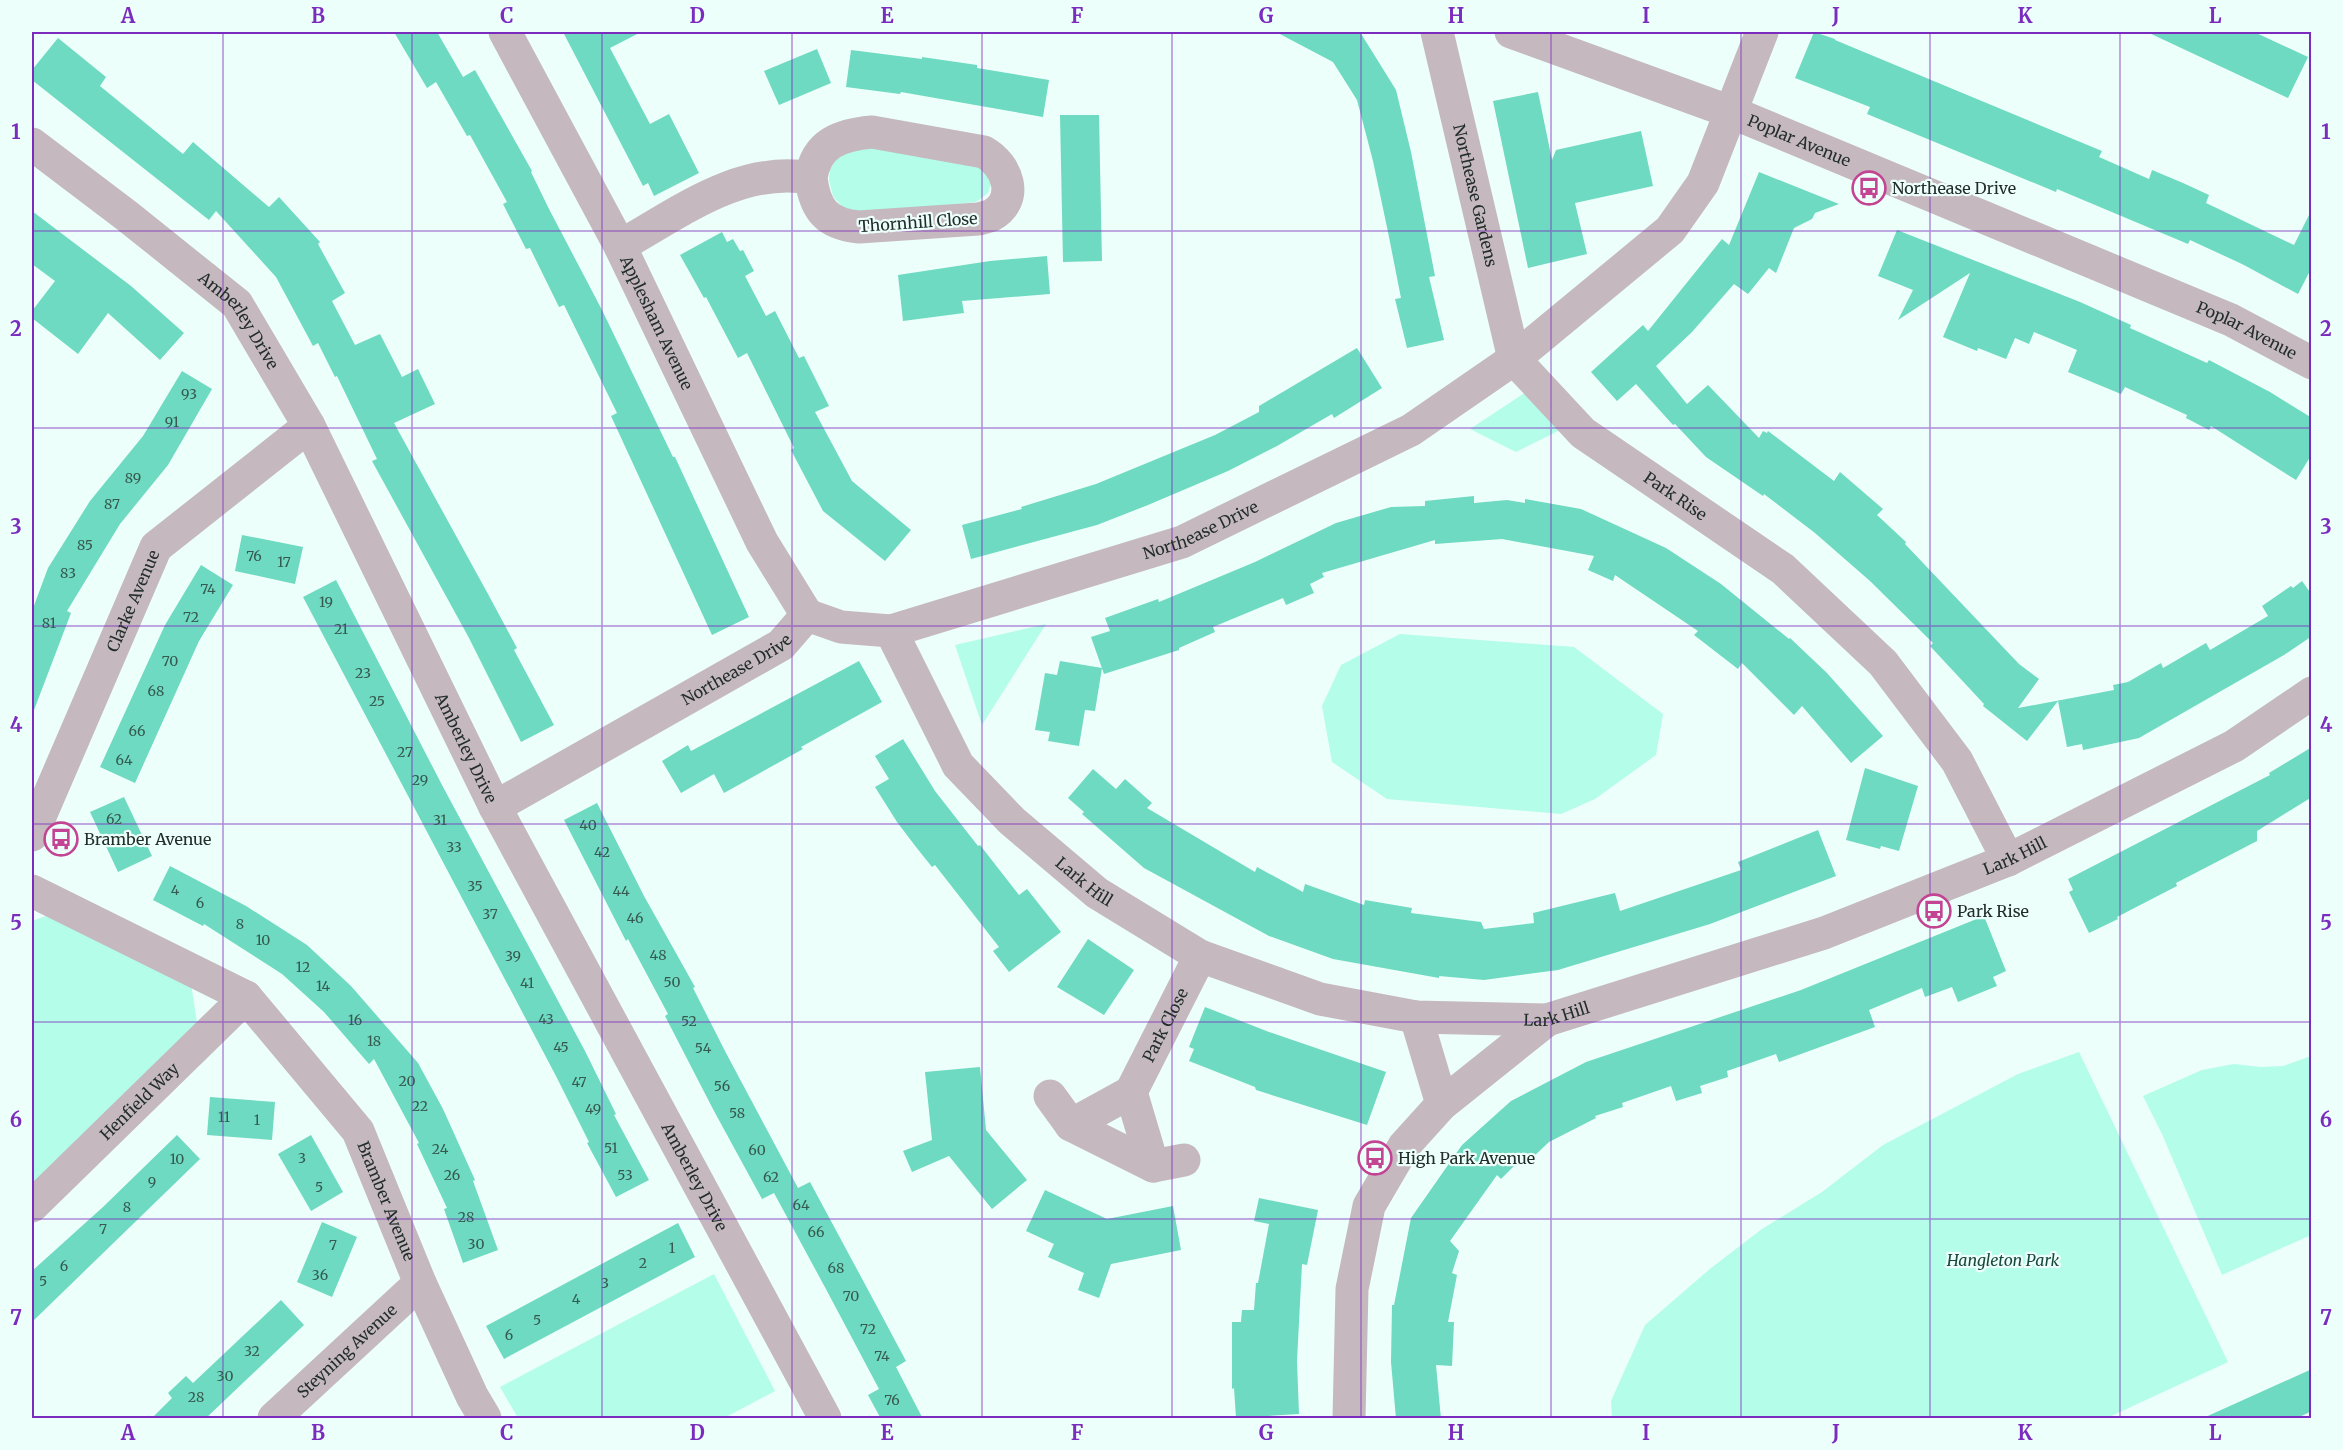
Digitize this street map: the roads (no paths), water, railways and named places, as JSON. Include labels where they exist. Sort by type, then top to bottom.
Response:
[{"type":"street","name":"Applesham Avenue","points":[[505,32],[620,246],[762,542],[807,615]]},
{"type":"street","name":"Northease Gardens","points":[[1437,32],[1514,359]]},
{"type":"street","name":"Poplar Avenue","points":[[1511,32],[1731,112],[2231,320],[2312,363]]},
{"type":"street","name":"Northease Drive","points":[[495,807],[781,645],[807,615],[841,627],[891,631],[1182,542],[1411,430],[1514,359],[1670,230],[1703,183],[1762,32]]},
{"type":"street","name":"Thornhill Close","points":[[872,132],[984,152],[994,157],[1002,166],[1008,187],[1006,196],[993,214],[978,219],[859,227],[843,225],[822,212],[815,200],[811,178],[816,159],[831,142],[844,136],[872,132]]},
{"type":"street","name":"Amberley Drive","points":[[32,144],[237,304],[309,426],[495,807],[825,1419]]},
{"type":"street","points":[[620,246],[730,186],[751,179],[778,175],[811,178]]},
{"type":"street","name":"Park Rise","points":[[1514,359],[1583,433],[1783,569],[1883,663],[1958,761],[2008,860]]},
{"type":"street","name":"Clarke Avenue","points":[[32,835],[156,547],[309,426]]},
{"type":"street","name":"Lark Hill","points":[[891,631],[958,765],[1012,821],[1097,893],[1200,956],[1320,999],[1416,1017],[1547,1020],[1824,933],[2008,860],[2234,746],[2312,693]]},
{"type":"street","name":"Bramber Avenue","points":[[32,891],[246,997],[358,1131],[420,1283],[472,1396],[485,1419]]},
{"type":"street","name":"Park Close","points":[[1131,1092],[1200,956]]},
{"type":"street","name":"Henfield Way","points":[[32,1206],[246,997]]},
{"type":"street","points":[[1416,1017],[1442,1104]]},
{"type":"street","points":[[1349,1419],[1352,1289],[1370,1206],[1404,1146],[1442,1104],[1547,1020]]},
{"type":"street","points":[[1050,1096],[1071,1125],[1168,1163],[1131,1092],[1071,1125]]},
{"type":"street","name":"Steyning Avenue","points":[[274,1419],[420,1283]]},
{"type":"place","name":"Northease Drive","points":[[1869,188]]},
{"type":"place","name":"Bramber Avenue","points":[[61,839]]},
{"type":"place","name":"Park Rise","points":[[1934,911]]},
{"type":"place","name":"High Park Avenue","points":[[1375,1158]]},
{"type":"park label","name":"Hangleton Park","points":[[2003,1260]]}]
